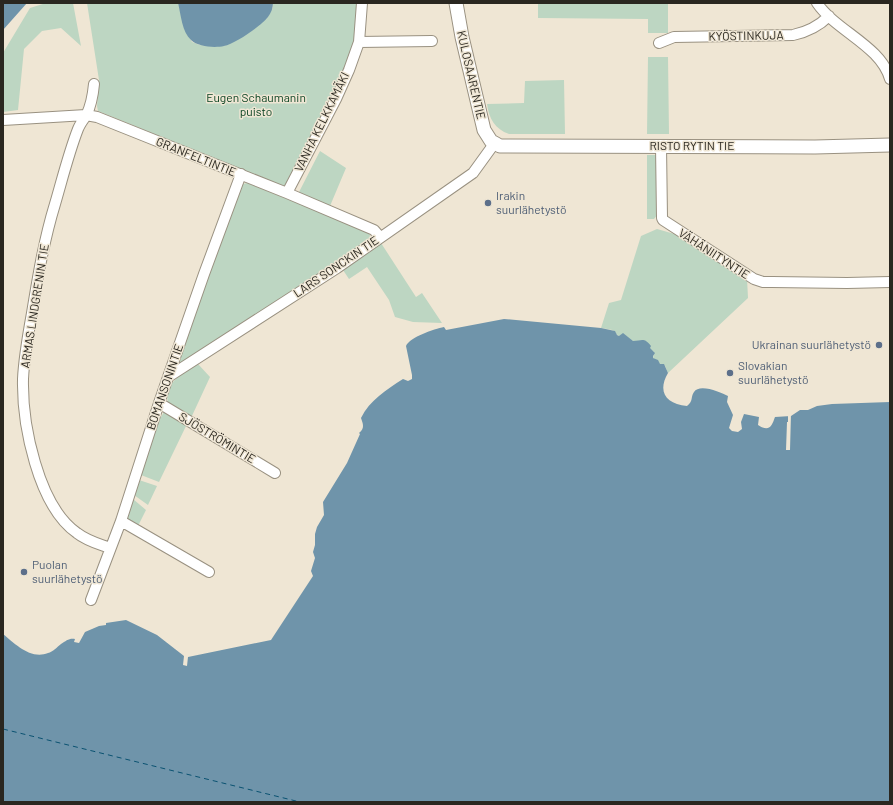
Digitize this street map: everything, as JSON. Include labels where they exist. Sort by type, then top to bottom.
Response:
[{"type":"street","name":"VANHA KELKKAMÄKI","points":[[287,193],[336,99],[359,42],[362,3]]},
{"type":"street","name":"KULOSAARENTIE","points":[[456,3],[462,38],[484,130],[487,137],[494,144]]},
{"type":"street","points":[[818,3],[829,16],[875,55],[887,70],[890,79]]},
{"type":"street","name":"KYÖSTINKUJA","points":[[659,43],[674,38],[793,35],[810,30],[829,16]]},
{"type":"street","points":[[359,42],[432,41]]},
{"type":"street","name":"ARMAS LINDGRENIN TIE","points":[[94,84],[91,105],[78,128],[54,206],[40,263],[24,359],[24,395],[30,443],[38,474],[49,500],[60,516],[76,533],[91,542],[110,548]]},
{"type":"street","name":"GRANFELTINTIE","points":[[3,120],[86,115],[97,117],[287,193],[374,230],[380,237]]},
{"type":"street","name":"RISTO RYTIN TIE","points":[[494,144],[505,146],[815,147],[890,144]]},
{"type":"street","name":"LARS SONCKIN TIE","points":[[168,377],[337,268],[476,170],[494,144]]},
{"type":"street","name":"VÄHÄNIITYNTIE","points":[[661,146],[663,220],[754,279],[763,282],[890,282]]},
{"type":"street","name":"BOMANSONINTIE","points":[[91,600],[121,521],[158,403],[240,174]]},
{"type":"street","name":"SJÖSTRÖMINTIE","points":[[158,403],[275,473]]},
{"type":"street","points":[[121,521],[209,572]]},
{"type":"green space","points":[[46,3],[73,3],[81,46],[61,28],[42,31],[24,49],[18,110],[3,112],[3,53],[30,8]]},
{"type":"green space","name":"Eugen Schaumanin puisto","points":[[87,3],[178,3],[185,29],[192,42],[200,45],[224,46],[246,34],[267,18],[273,7],[273,3],[359,3],[356,37],[345,73],[286,187],[284,187],[98,111],[99,80]]},
{"type":"green space","points":[[538,3],[668,3],[668,33],[648,33],[648,19],[538,18]]},
{"type":"green space","points":[[648,57],[668,57],[669,134],[647,134]]},
{"type":"green space","points":[[564,80],[565,134],[509,134],[496,126],[491,119],[487,104],[524,103],[525,81]]},
{"type":"green space","points":[[320,151],[346,168],[330,206],[298,194]]},
{"type":"green space","points":[[647,155],[656,155],[658,214],[654,219],[647,219]]},
{"type":"green space","points":[[247,183],[367,231],[370,235],[369,240],[180,364],[178,363],[238,190],[243,184]]},
{"type":"green space","points":[[657,229],[678,235],[747,278],[748,298],[668,373],[665,366],[659,364],[653,358],[654,352],[649,348],[617,335],[613,330],[601,328],[609,303],[621,300],[641,236]]},
{"type":"green space","points":[[381,243],[416,297],[422,293],[442,323],[413,322],[395,317],[389,300],[367,267],[349,279],[343,270]]},
{"type":"green space","points":[[198,364],[210,377],[191,418],[168,403],[167,396],[176,379]]},
{"type":"green space","points":[[164,412],[167,412],[187,424],[159,482],[141,475],[159,420]]},
{"type":"green space","points":[[139,480],[157,486],[148,505],[134,495]]},
{"type":"green space","points":[[133,499],[146,510],[137,528],[126,518]]},
{"type":"water","points":[[3,3],[27,3],[3,30]]},
{"type":"water","points":[[178,3],[273,3],[273,7],[265,21],[254,30],[229,45],[216,47],[198,44],[188,37],[182,23]]},
{"type":"water","points":[[504,319],[601,328],[615,331],[619,336],[623,333],[633,341],[645,340],[649,343],[651,346],[650,348],[655,353],[653,358],[658,360],[660,364],[664,364],[668,373],[663,386],[669,400],[680,405],[687,406],[694,392],[700,388],[710,389],[725,394],[728,396],[727,402],[733,415],[729,428],[732,431],[738,432],[742,429],[741,422],[744,414],[759,417],[758,425],[768,428],[775,417],[791,416],[800,410],[808,410],[817,406],[890,402],[890,802],[3,802],[3,634],[29,653],[42,655],[52,652],[69,639],[75,639],[74,642],[79,643],[85,632],[99,626],[106,625],[106,623],[126,620],[157,635],[184,656],[183,665],[187,666],[188,657],[271,640],[313,576],[311,571],[315,558],[313,552],[315,545],[315,534],[324,515],[323,502],[347,463],[360,434],[359,433],[363,428],[361,418],[369,406],[385,391],[403,379],[408,381],[412,379],[406,346],[408,343],[423,334],[444,327],[446,330]]},
{"type":"pier","points":[[791,413],[790,450],[786,450],[788,414]]},
{"type":"ferry route","points":[[3,729],[300,802]]},
{"type":"place","name":"Irakin suurlähetystö","points":[[488,203]]},
{"type":"place","name":"Ukrainan suurlähetystö","points":[[879,345]]},
{"type":"place","name":"Slovakian suurlähetystö","points":[[730,373]]},
{"type":"place","name":"Puolan suurlähetystö","points":[[24,572]]}]
